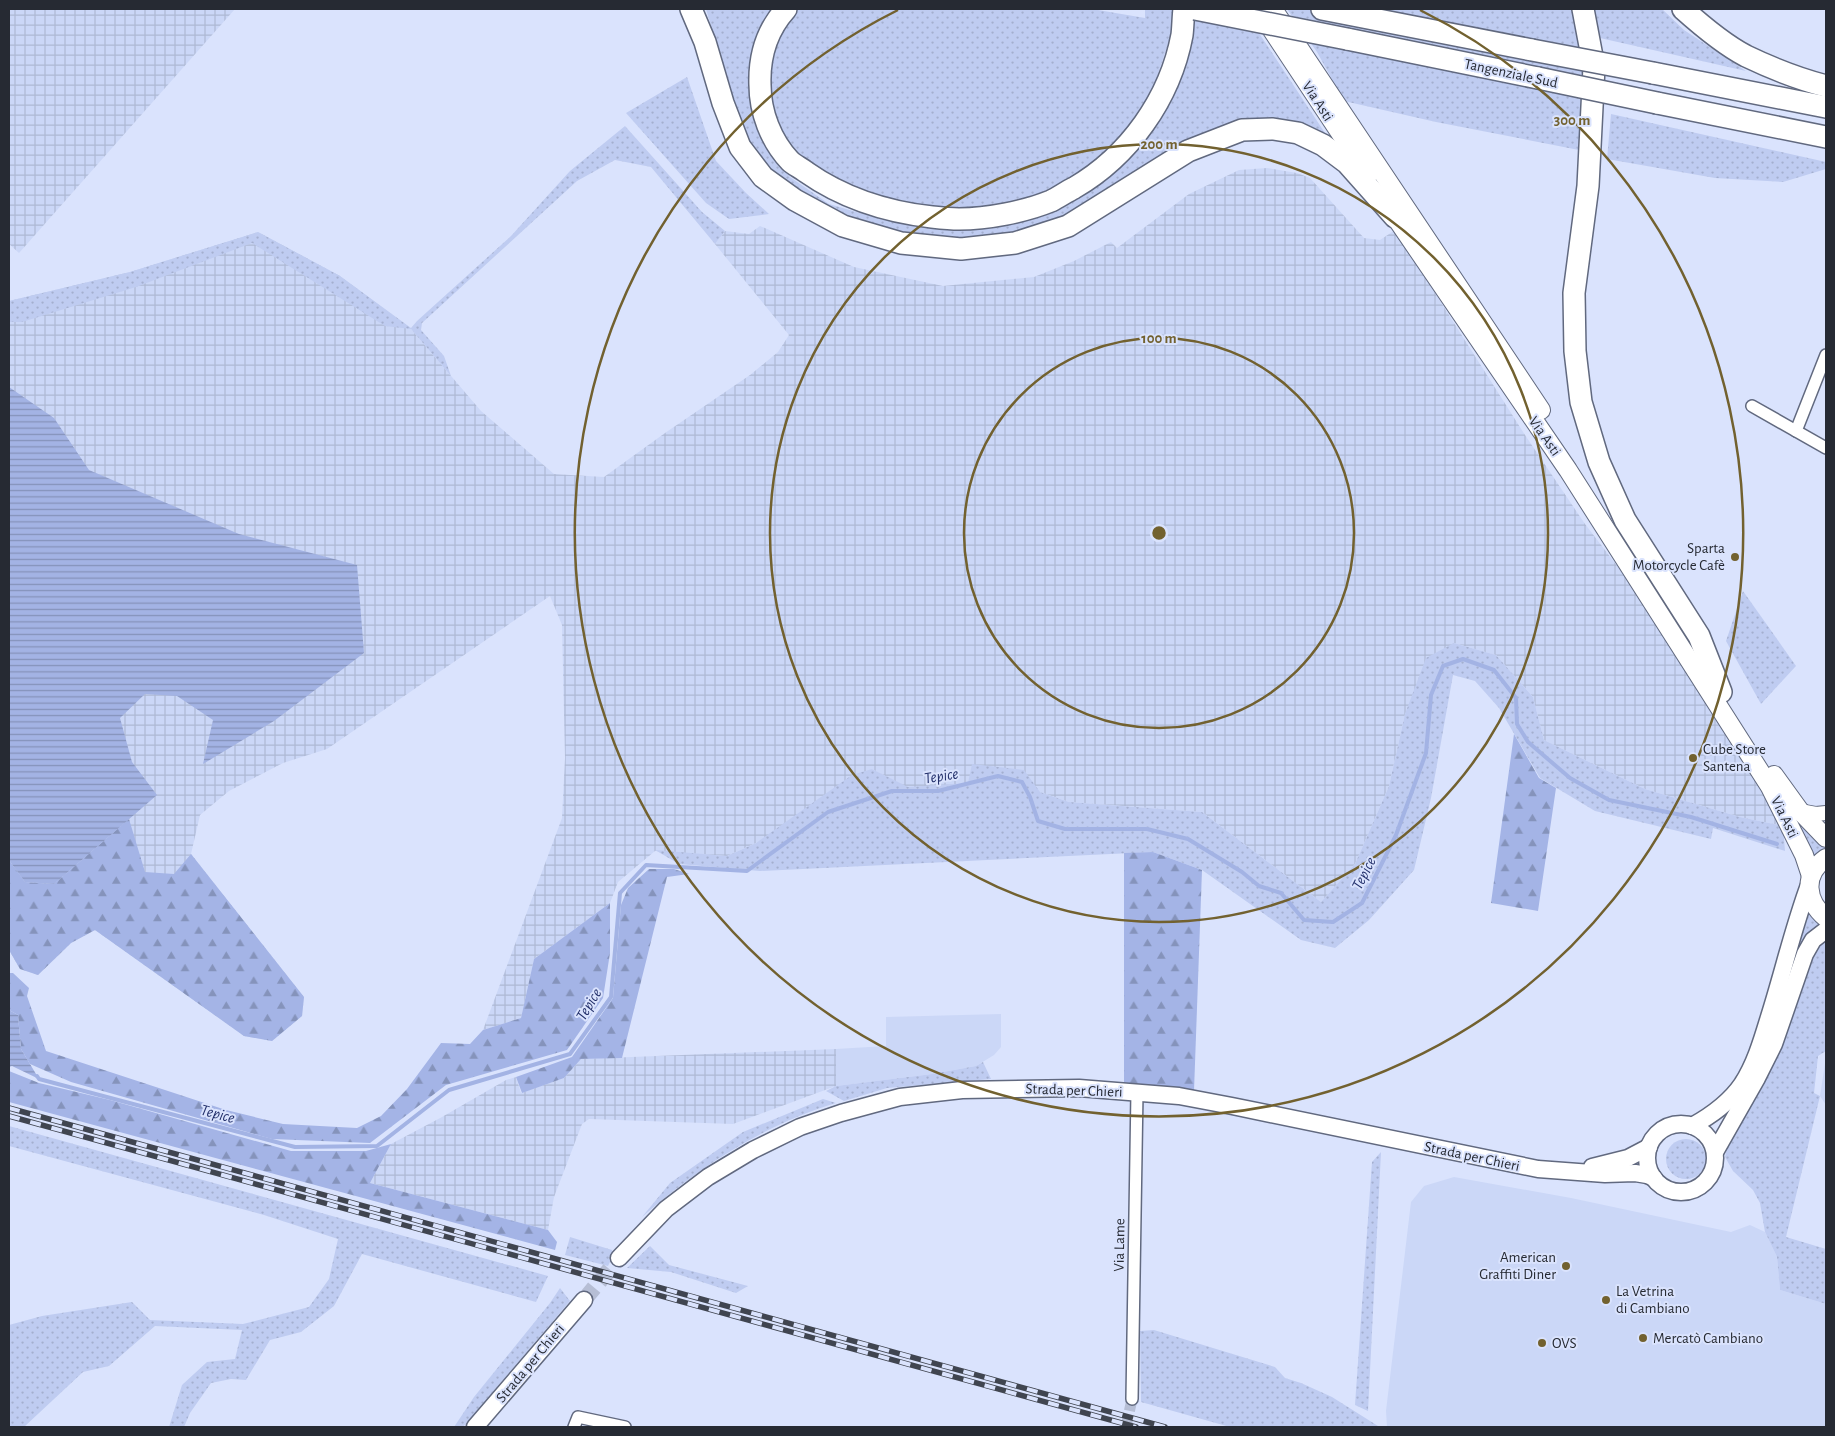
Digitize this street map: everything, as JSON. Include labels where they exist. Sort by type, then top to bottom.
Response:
[{"type":"highway","points":[[691,9],[705,42],[723,103],[740,147],[763,177],[795,200],[843,226],[901,243],[961,249],[1016,243],[1068,226],[1188,151],[1242,130],[1273,129],[1298,133],[1323,145],[1347,162],[1395,217]]},
{"type":"highway","points":[[786,9],[777,18],[765,44],[759,72],[760,103],[772,134],[790,161],[823,184],[872,205],[916,215],[958,219],[1009,213],[1051,200],[1094,176],[1125,149],[1151,114],[1171,74],[1182,35],[1184,9]]},
{"type":"highway","name":"Tangenziale Sud","points":[[1195,9],[1826,136]]},
{"type":"highway","name":"Tangenziale Sud","points":[[1322,9],[1826,107]]},
{"type":"highway","points":[[1584,9],[1594,66],[1588,186],[1574,293],[1574,351],[1581,402],[1599,462],[1625,520],[1699,636],[1721,692]]},
{"type":"highway","points":[[1683,9],[1702,26],[1745,55],[1806,80],[1826,86]]},
{"type":"main road","name":"Via Asti","points":[[1258,9],[1395,217],[1568,470],[1770,787],[1804,855],[1812,898],[1817,911],[1826,918]]},
{"type":"main road","name":"Via Asti","points":[[1273,9],[1577,464],[1767,764],[1800,811],[1826,838]]},
{"type":"main road","points":[[1692,1126],[1708,1117],[1728,1101],[1742,1084],[1754,1061],[1776,996],[1798,915],[1810,880],[1819,864],[1826,858]]},
{"type":"main road","points":[[1715,1152],[1707,1136],[1692,1126],[1682,1124],[1671,1126],[1658,1134],[1649,1148],[1648,1164],[1654,1178],[1670,1190],[1688,1191],[1697,1188],[1710,1176],[1714,1167],[1715,1152],[1774,1044],[1805,954],[1813,940],[1826,930]]},
{"type":"main road","name":"Strada per Chieri","points":[[619,1258],[666,1209],[708,1177],[753,1150],[800,1127],[841,1113],[900,1097],[962,1090],[1070,1088],[1179,1096],[1538,1169],[1605,1174],[1635,1173],[1654,1178]]},
{"type":"main road","name":"Strada per Chieri","points":[[1570,1172],[1628,1158],[1649,1148]]},
{"type":"main road","name":"Strada per Chieri","points":[[476,1427],[584,1300]]},
{"type":"street","points":[[1796,431],[1826,355]]},
{"type":"street","points":[[1752,406],[1826,448]]},
{"type":"street","points":[[1800,811],[1816,814],[1826,813]]},
{"type":"street","name":"Via Lame","points":[[1132,1399],[1136,1092]]},
{"type":"street","points":[[574,1427],[578,1417],[625,1427]]},
{"type":"shaded area","points":[[9,9],[235,9],[19,253],[9,244]]},
{"type":"shaded area","points":[[706,9],[771,9],[757,36],[750,70],[753,113],[764,144],[790,177],[829,204],[884,220],[934,229],[995,228],[1041,217],[1087,192],[1128,157],[1190,9],[1243,9],[1325,133],[1292,121],[1244,119],[1203,134],[1050,224],[999,238],[927,239],[834,215],[774,176],[745,140]]},
{"type":"shaded area","points":[[799,9],[1092,9],[1145,18],[1145,9],[1173,9],[1174,26],[1152,92],[1109,153],[1063,186],[1010,206],[954,212],[895,204],[843,186],[808,167],[778,132],[769,96],[767,64],[780,30]]},
{"type":"shaded area","points":[[1287,9],[1575,9],[1582,37],[1585,111],[1579,150],[1436,122],[1344,101],[1317,52]]},
{"type":"shaded area","points":[[1591,9],[1662,9],[1684,30],[1746,71],[1600,38]]},
{"type":"shaded area","points":[[687,77],[716,161],[769,214],[729,219],[706,203],[626,113]]},
{"type":"shaded area","points":[[1611,114],[1826,162],[1826,169],[1783,182],[1715,178],[1607,159]]},
{"type":"shaded area","points":[[625,126],[702,212],[725,231],[715,244],[651,167],[615,160],[577,181],[422,323],[421,330],[444,356],[451,376],[411,329],[385,326],[252,243],[136,287],[22,322],[9,322],[9,301],[130,272],[258,232],[340,276],[411,328],[511,236],[570,171]]},
{"type":"shaded area","points":[[1267,168],[1297,173],[1310,178],[1364,238],[1380,240],[1395,230],[1525,435],[1585,524],[1621,571],[1744,757],[1783,826],[1740,817],[1645,789],[1544,740],[1533,697],[1496,655],[1454,643],[1405,714],[1389,786],[1355,864],[1321,902],[1202,812],[1069,802],[1040,792],[969,783],[908,788],[872,769],[756,843],[727,856],[655,851],[618,882],[610,903],[534,959],[521,1018],[483,1030],[562,818],[565,758],[562,625],[550,596],[327,749],[283,763],[229,791],[200,815],[191,854],[304,997],[302,1016],[272,1041],[244,1036],[95,930],[71,943],[38,975],[20,969],[9,950],[9,301],[130,272],[258,232],[340,276],[411,329],[481,411],[554,474],[604,477],[750,375],[778,352],[789,335],[715,244],[725,231],[749,234],[760,226],[854,267],[943,286],[1034,277],[1074,261],[1111,242],[1117,248],[1189,194],[1239,170]]},
{"type":"shaded area","points":[[9,387],[54,418],[89,470],[239,534],[357,565],[364,653],[274,721],[203,764],[213,720],[177,696],[145,694],[120,718],[132,762],[157,795],[54,884],[25,882],[9,860]]},
{"type":"shaded area","points":[[1743,591],[1796,666],[1761,704],[1726,641]]},
{"type":"shaded area","points":[[1454,643],[1496,655],[1533,697],[1544,740],[1645,789],[1740,817],[1783,826],[1785,851],[1713,828],[1711,839],[1595,811],[1540,778],[1499,708],[1475,681],[1453,675],[1431,798],[1414,870],[1369,920],[1335,948],[1301,940],[1202,870],[1153,852],[760,871],[679,864],[655,850],[727,856],[756,843],[852,775],[872,769],[908,787],[968,783],[972,764],[1024,770],[1040,792],[1069,802],[1202,812],[1321,902],[1355,864],[1389,786],[1405,714],[1426,658]]},
{"type":"shaded area","points":[[1794,810],[1826,846],[1826,850],[1814,861],[1797,825]]},
{"type":"shaded area","points":[[1807,909],[1821,925],[1802,945],[1799,944],[1799,941]]},
{"type":"shaded area","points":[[1826,940],[1826,1051],[1818,1056],[1814,1093],[1820,1096],[1786,1237],[1826,1249],[1826,1304],[1780,1290],[1777,1257],[1765,1232],[1760,1203],[1753,1190],[1733,1171],[1725,1157],[1728,1143],[1763,1086],[1781,1049],[1810,962],[1820,942]]},
{"type":"shaded area","points":[[9,1010],[18,1015],[21,1049],[39,1079],[12,1066],[9,1067]]},
{"type":"shaded area","points":[[1001,1014],[1001,1047],[994,1055],[976,1066],[932,1074],[836,1086],[836,1049],[886,1046],[886,1017]]},
{"type":"shaded area","points":[[836,1049],[836,1086],[733,1124],[589,1119],[582,1124],[554,1197],[548,1230],[370,1183],[391,1144],[506,1080],[516,1077],[521,1093],[564,1078],[581,1059]]},
{"type":"shaded area","points":[[1826,1057],[1826,1105],[1820,1096]]},
{"type":"shaded area","points":[[983,1062],[991,1079],[887,1088],[844,1101],[826,1091],[836,1086],[932,1074],[976,1066]]},
{"type":"shaded area","points":[[823,1099],[836,1103],[783,1123],[733,1150],[686,1181],[642,1217],[670,1183],[743,1132]]},
{"type":"shaded area","points":[[9,1126],[548,1276],[536,1302],[362,1254],[334,1306],[301,1332],[270,1340],[246,1380],[231,1379],[211,1383],[190,1413],[184,1427],[169,1427],[182,1385],[207,1362],[235,1359],[242,1330],[155,1326],[109,1366],[83,1372],[24,1427],[9,1427],[9,1325],[42,1316],[132,1302],[150,1320],[243,1324],[309,1307],[329,1279],[338,1239],[264,1215],[9,1146]]},
{"type":"shaded area","points":[[1686,1139],[1700,1145],[1706,1159],[1700,1173],[1686,1179],[1672,1173],[1666,1159],[1672,1145]]},
{"type":"shaded area","points":[[1381,1152],[1368,1411],[1355,1405],[1372,1162]]},
{"type":"shaded area","name":"La Vetrina di Cambiano","points":[[1454,1177],[1571,1198],[1731,1232],[1750,1225],[1765,1232],[1777,1257],[1780,1290],[1826,1304],[1826,1427],[1387,1427],[1386,1411],[1411,1202],[1424,1186]]},
{"type":"shaded area","points":[[570,1237],[612,1250],[612,1258],[608,1266],[565,1255]]},
{"type":"shaded area","points":[[650,1246],[669,1265],[748,1286],[736,1293],[671,1272],[627,1268]]},
{"type":"shaded area","points":[[560,1288],[570,1301],[463,1427],[454,1427],[474,1397]]},
{"type":"shaded area","points":[[1154,1330],[1275,1367],[1285,1378],[1332,1397],[1378,1426],[1387,1427],[1230,1427],[1141,1402],[1140,1331]]},
{"type":"green space","points":[[1514,734],[1539,778],[1556,788],[1538,911],[1491,903]]},
{"type":"green space","points":[[129,819],[145,872],[174,874],[191,854],[304,997],[302,1016],[272,1041],[244,1036],[95,930],[71,943],[38,975],[20,969],[9,950],[9,860],[25,882],[54,884]]},
{"type":"green space","points":[[1153,852],[1202,870],[1194,1091],[1124,1083],[1124,853]]},
{"type":"green space","points":[[649,869],[674,869],[689,874],[667,877],[622,1058],[581,1059],[564,1078],[522,1093],[516,1077],[572,1057],[613,998],[621,905],[628,888]]},
{"type":"green space","points":[[610,903],[610,953],[603,998],[567,1050],[446,1085],[370,1143],[272,1139],[71,1082],[30,1064],[21,1049],[18,1015],[9,1010],[9,973],[13,973],[29,988],[27,996],[46,1051],[226,1110],[283,1124],[357,1128],[381,1116],[407,1089],[441,1043],[470,1044],[483,1030],[521,1018],[534,959]]},
{"type":"green space","points":[[9,1071],[39,1083],[110,1100],[291,1151],[366,1151],[391,1144],[370,1183],[548,1230],[557,1242],[555,1250],[9,1102]]},
{"type":"waterway","name":"Tepice","points":[[37,1076],[39,1079],[295,1147],[377,1146],[449,1090],[570,1054],[611,997],[620,893],[646,865],[747,871],[828,812],[892,791],[938,791],[998,776],[1022,782],[1030,797],[1038,821],[1065,829],[1147,829],[1188,839],[1242,872],[1259,886],[1281,893],[1304,920],[1333,922],[1362,903],[1396,835],[1426,753],[1431,695],[1443,666],[1463,659],[1494,670],[1516,698],[1517,724],[1528,742],[1570,778],[1609,800],[1691,817],[1777,844]]},
{"type":"tunnel","points":[[584,1300],[619,1258]]},
{"type":"tunnel","points":[[1126,1427],[1132,1399]]},
{"type":"railway","points":[[9,1108],[1165,1427]]},
{"type":"railway","points":[[9,1116],[1136,1427]]},
{"type":"place","name":"Sparta Motorcycle Cafè","points":[[1735,557]]},
{"type":"place","name":"Cube Store Santena","points":[[1693,758]]},
{"type":"place","name":"American Graffiti Diner","points":[[1566,1266]]},
{"type":"place","name":"La Vetrina di Cambiano","points":[[1606,1300]]},
{"type":"place","name":"Mercatò Cambiano","points":[[1643,1338]]},
{"type":"place","name":"OVS","points":[[1542,1343]]}]
